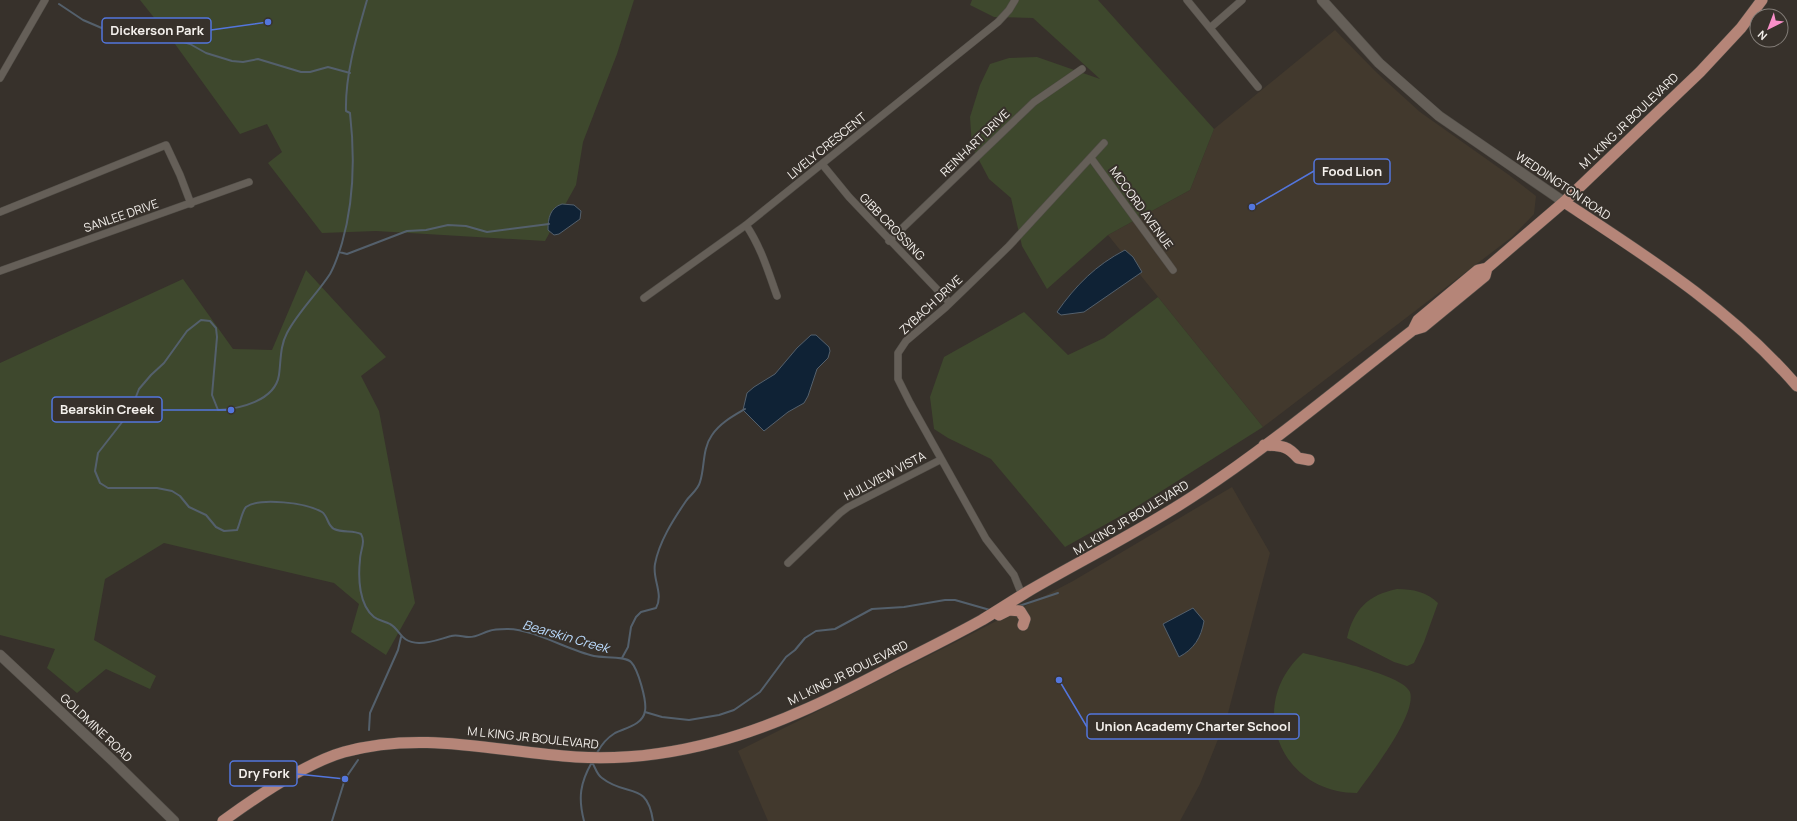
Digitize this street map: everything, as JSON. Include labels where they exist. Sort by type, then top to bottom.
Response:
[{"type":"main road","name":"WEDDINGTON ROAD","points":[[1322,0],[1379,63],[1439,116],[1564,202],[1639,251],[1702,298],[1737,326],[1797,386]]},
{"type":"main road","name":"M L KING JR BOULEVARD","points":[[223,821],[309,767],[339,753],[376,745],[403,742],[441,742],[573,757],[636,756],[676,751],[714,742],[761,728],[860,684],[982,620],[1022,595],[1146,526],[1200,492],[1414,330],[1423,327],[1485,276],[1487,268],[1564,202],[1714,58],[1741,28],[1762,0]]},
{"type":"main road","points":[[1264,445],[1285,447],[1292,450],[1298,458],[1309,460]]},
{"type":"main road","points":[[860,684],[887,674],[1009,610],[1020,611],[1025,619],[1023,625]]},
{"type":"main road","name":"GOLDMINE ROAD","points":[[0,655],[112,760],[174,821]]},
{"type":"street","points":[[0,78],[45,0]]},
{"type":"street","name":"LIVELY CRESCENT","points":[[644,298],[746,226],[998,22],[1009,10],[1014,0]]},
{"type":"street","points":[[1187,0],[1258,87]]},
{"type":"street","points":[[1210,28],[1242,0]]},
{"type":"street","name":"REINHART DRIVE","points":[[889,241],[1034,102],[1082,69]]},
{"type":"street","name":"ZYBACH DRIVE","points":[[1022,595],[1014,575],[986,540],[940,460],[898,379],[898,353],[906,341],[950,303],[1009,246],[1104,143]]},
{"type":"street","points":[[0,212],[166,145],[191,204]]},
{"type":"street","name":"MCCORD AVENUE","points":[[1091,158],[1173,270]]},
{"type":"street","name":"GIBB CROSSING","points":[[822,164],[849,197],[889,241],[950,303]]},
{"type":"street","name":"SANLEE DRIVE","points":[[0,271],[249,182]]},
{"type":"street","points":[[746,226],[755,238],[777,296]]},
{"type":"street","name":"HULLVIEW VISTA","points":[[788,563],[848,507],[940,460]]},
{"type":"shaded area","points":[[1335,30],[1377,73],[1420,112],[1536,196],[1534,214],[1512,237],[1263,427],[1108,235],[1190,190],[1214,129]]},
{"type":"shaded area","points":[[1232,487],[1270,553],[1227,717],[1200,784],[1180,821],[768,821],[738,751],[956,642],[1073,581]]},
{"type":"green space","points":[[140,0],[634,0],[617,54],[583,142],[576,185],[545,241],[376,231],[322,233],[268,163],[282,152],[267,124],[240,134],[175,44]]},
{"type":"green space","points":[[972,0],[1098,0],[1214,129],[1190,190],[1108,235],[1047,289],[1022,246],[1011,198],[989,179],[972,147],[970,117],[980,85],[990,64],[1009,58],[1037,57],[1100,79],[1033,18],[994,17],[970,5]]},
{"type":"green space","points":[[306,270],[386,357],[361,376],[379,411],[415,603],[386,655],[351,632],[359,604],[334,583],[164,543],[105,579],[94,640],[156,676],[150,689],[106,669],[77,693],[47,668],[55,649],[0,635],[0,363],[183,279],[233,349],[272,350]]},
{"type":"green space","points":[[1158,297],[1263,427],[1133,509],[1065,547],[991,459],[948,438],[934,429],[930,397],[944,357],[1024,312],[1068,355],[1104,338]]},
{"type":"green space","points":[[1397,589],[1419,592],[1429,596],[1438,603],[1424,642],[1414,663],[1407,666],[1394,662],[1347,638],[1358,611],[1370,599]]},
{"type":"green space","points":[[1303,653],[1378,673],[1404,685],[1410,692],[1410,702],[1407,715],[1400,729],[1382,758],[1357,793],[1330,789],[1308,778],[1291,762],[1279,742],[1274,720],[1276,697],[1286,674]]},
{"type":"water","points":[[562,204],[574,205],[581,211],[580,219],[559,234],[554,235],[548,230],[548,221],[552,211]]},
{"type":"water","points":[[1125,250],[1133,257],[1142,272],[1084,312],[1061,315],[1057,312],[1087,276],[1105,262]]},
{"type":"water","points":[[811,335],[816,335],[829,347],[830,351],[828,358],[817,369],[808,396],[804,403],[788,412],[764,431],[743,410],[747,393],[775,374],[797,348]]},
{"type":"water","points":[[1193,608],[1204,621],[1203,627],[1199,638],[1193,647],[1179,657],[1163,624]]},
{"type":"waterway","name":"Bearskin Creek","points":[[367,0],[352,55],[347,83],[346,111],[350,113],[353,162],[351,195],[346,227],[334,267],[291,325],[287,333],[282,348],[279,375],[276,384],[271,391],[255,402],[236,408],[218,410],[212,395],[217,337],[216,328],[210,321],[201,320],[187,331],[164,363],[139,389],[130,412],[98,453],[95,471],[100,483],[108,488],[157,488],[172,491],[180,496],[189,507],[206,515],[216,527],[224,531],[237,530],[246,507],[262,502],[284,502],[306,506],[322,512],[334,529],[361,534],[363,543],[359,567],[362,598],[365,606],[374,617],[394,626],[404,638],[412,642],[423,643],[435,641],[453,635],[469,637],[491,630],[507,629],[528,632],[594,656],[628,660],[634,666],[641,685],[645,700],[644,716],[637,723],[609,737],[602,744],[597,753]]},
{"type":"waterway","points":[[59,4],[83,20],[111,32],[140,39],[180,41],[190,44],[206,53],[232,61],[243,62],[258,59],[301,72],[310,72],[328,67],[350,73]]},
{"type":"waterway","points":[[339,252],[347,254],[407,231],[426,230],[448,225],[466,226],[487,232],[549,224]]},
{"type":"waterway","points":[[622,658],[628,647],[631,627],[636,617],[641,612],[656,608],[658,603],[659,597],[655,575],[657,556],[663,539],[672,523],[686,501],[699,485],[702,476],[705,452],[709,440],[723,423],[745,409]]},
{"type":"waterway","points":[[1019,606],[1058,593]]},
{"type":"waterway","points":[[645,712],[662,717],[689,720],[719,715],[734,710],[760,692],[786,657],[795,650],[805,638],[816,631],[835,629],[872,609],[904,607],[945,600],[955,600],[990,610]]},
{"type":"waterway","points":[[369,730],[370,713],[398,650],[401,637]]},
{"type":"waterway","points":[[332,821],[345,779],[358,760]]},
{"type":"waterway","name":"Bearskin Creek","points":[[592,762],[600,777],[611,784],[641,795],[646,800],[650,808],[653,821]]},
{"type":"waterway","points":[[584,821],[581,805],[581,791],[585,777],[592,762]]},
{"type":"place","name":"Dickerson Park","points":[[268,22]]},
{"type":"place","name":"Food Lion","points":[[1252,207]]},
{"type":"place","name":"Bearskin Creek","points":[[231,410]]},
{"type":"place","name":"Union Academy Charter School","points":[[1059,680]]},
{"type":"place","name":"Dry Fork","points":[[345,779]]}]
